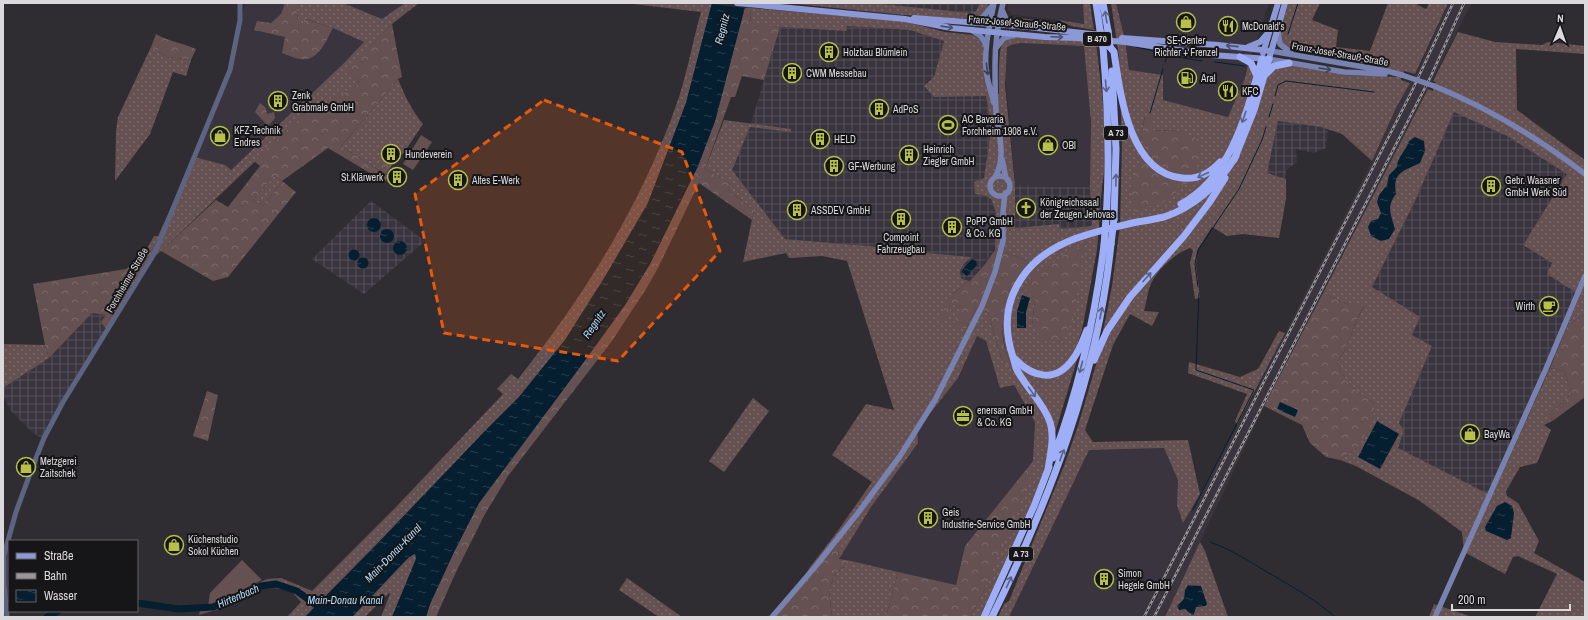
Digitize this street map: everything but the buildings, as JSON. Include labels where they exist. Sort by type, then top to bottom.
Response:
[{"type":"highway","name":"A 73","points":[[1096,3],[1104,30]]},
{"type":"highway","name":"A 73","points":[[992,617],[1048,491],[1065,446],[1086,379],[1101,316],[1108,270],[1110,219],[1106,47],[1103,3]]},
{"type":"highway","points":[[1106,47],[1114,52],[1121,99],[1132,132],[1139,146],[1158,170],[1175,178],[1195,178],[1214,168],[1230,148]]},
{"type":"highway","points":[[1240,57],[1251,63],[1260,76]]},
{"type":"highway","points":[[1086,379],[1107,331],[1117,315],[1130,297],[1184,236],[1210,203],[1228,174],[1250,120],[1265,59]]},
{"type":"highway","points":[[1133,223],[1160,214],[1177,205],[1198,192],[1211,180],[1230,148],[1260,76],[1274,66],[1289,63]]},
{"type":"highway","points":[[1048,470],[1052,443],[1050,422],[1037,398],[1016,368],[1006,332],[1008,310],[1020,279],[1041,257],[1065,242],[1133,223],[1164,217],[1196,200],[1204,195],[1223,176],[1236,156]]},
{"type":"highway","name":"A 73","points":[[984,617],[1034,506],[1058,443],[1078,379],[1094,316],[1108,244]]},
{"type":"highway","points":[[1014,358],[1030,372],[1038,375],[1053,374],[1060,371],[1069,365],[1079,350],[1094,316]]},
{"type":"main road","name":"Franz-Josef-Strauß-Straße","points":[[737,3],[905,19],[938,26],[969,30],[1096,39],[1204,54],[1265,59],[1344,72],[1400,75]]},
{"type":"main road","points":[[1265,59],[1264,50],[1278,3]]},
{"type":"main road","points":[[1265,59],[1271,51],[1285,3]]},
{"type":"main road","points":[[969,22],[983,17],[994,4]]},
{"type":"main road","points":[[994,4],[988,31],[986,68],[996,111]]},
{"type":"main road","points":[[772,617],[800,586],[841,535],[900,456],[924,420],[948,377],[989,290],[1000,255],[1004,229],[1003,212],[1006,193],[1009,187],[1001,154],[996,111],[996,48],[997,32],[1002,5]]},
{"type":"main road","points":[[1002,5],[1003,14],[1007,21],[1019,26]]},
{"type":"main road","name":"Franz-Josef-Strauß-Straße","points":[[905,19],[918,18],[1019,26],[1126,38],[1264,50],[1387,71],[1400,75]]},
{"type":"main road","points":[[969,30],[981,37],[986,49]]},
{"type":"main road","points":[[1246,48],[1260,42],[1270,30]]},
{"type":"main road","points":[[1278,30],[1280,44],[1295,56]]},
{"type":"main road","points":[[996,48],[1004,38],[1018,34]]},
{"type":"main road","points":[[1175,49],[1177,45],[1185,42]]},
{"type":"main road","points":[[1400,75],[1460,96],[1503,118],[1545,145],[1585,174]]},
{"type":"main road","points":[[1001,154],[999,170],[990,186],[991,190],[999,199],[1003,212]]},
{"type":"main road","points":[[995,177],[1000,176],[1006,178]]},
{"type":"main road","points":[[995,194],[1000,195],[1006,193]]},
{"type":"main road","points":[[1435,617],[1545,371],[1585,276]]},
{"type":"street","name":"Forchheimer Straße","points":[[7,617],[4,584],[5,542],[31,471],[63,402],[156,250],[230,70],[240,20],[240,3]]},
{"type":"highlighted area","points":[[544,100],[682,152],[720,251],[618,361],[444,333],[415,194]]},
{"type":"shaded area","points":[[245,3],[285,3],[281,14],[271,23],[255,30],[286,37],[282,53],[309,58],[318,54],[323,48],[333,28],[364,42],[343,64],[231,170],[194,157],[229,69]]},
{"type":"shaded area","points":[[343,3],[405,3],[382,19]]},
{"type":"shaded area","points":[[872,3],[980,3],[976,11],[971,13]]},
{"type":"shaded area","points":[[1008,3],[1083,3],[1084,24],[1013,15],[1008,10]]},
{"type":"shaded area","points":[[1116,3],[1269,3],[1246,69],[1245,78],[1228,117],[1163,100],[1163,75],[1129,70],[1125,40]]},
{"type":"shaded area","points":[[1448,3],[1472,3],[1264,406],[1165,617],[1009,617],[1089,450],[1164,448],[1178,480],[1177,505],[1183,522],[1253,397],[1372,161],[1396,108],[1420,66]]},
{"type":"shaded area","points":[[847,26],[910,30],[944,41],[934,77],[924,86],[986,96],[990,120],[990,137],[984,178],[974,183],[975,194],[986,196],[991,199],[996,213],[996,244],[992,254],[970,281],[962,279],[959,273],[961,267],[970,257],[917,252],[916,250],[785,239],[732,170],[750,127],[780,27],[846,31]]},
{"type":"shaded area","points":[[1020,43],[1085,46],[1091,122],[1090,187],[1015,186],[1005,71],[1007,47]]},
{"type":"shaded area","points":[[1454,111],[1507,136],[1568,174],[1523,245],[1553,263],[1548,274],[1581,295],[1492,497],[1398,448],[1404,430],[1399,423],[1432,346],[1412,335],[1372,287],[1415,201]]},
{"type":"shaded area","points":[[1278,121],[1328,128],[1326,148],[1314,153],[1296,149],[1297,162],[1286,170],[1286,179],[1267,173]]},
{"type":"shaded area","points":[[1015,186],[1090,187],[1092,226],[1060,229],[1059,225],[1015,228]]},
{"type":"shaded area","points":[[371,201],[425,241],[364,294],[312,259]]},
{"type":"shaded area","points":[[92,313],[106,315],[107,330],[44,439],[33,433],[11,411],[3,396],[3,388],[49,358]]},
{"type":"shaded area","points":[[977,336],[986,341],[1000,388],[1014,385],[1035,422],[1033,461],[965,546],[956,585],[839,559],[917,430],[958,378]]},
{"type":"green space","points":[[285,3],[299,3],[297,10],[299,32],[305,19],[333,28],[321,50],[312,57],[300,59],[282,53],[285,37],[254,30],[257,21],[271,23],[281,14]]},
{"type":"green space","points":[[299,3],[343,3],[382,19],[405,3],[419,3],[392,24],[345,72],[359,82],[350,93],[346,91],[320,114],[311,108],[161,251],[151,259],[143,256],[154,236],[158,236],[194,157],[225,165],[231,170],[343,64],[364,42],[333,28],[306,19],[299,33],[297,10]]},
{"type":"green space","points":[[625,3],[712,3],[686,103],[648,203],[606,275],[565,340],[519,397],[305,617],[287,617],[301,602],[293,593],[274,588],[262,589],[223,608],[199,615],[200,609],[208,607],[267,579],[281,578],[312,591],[396,507],[503,394],[497,389],[511,374],[518,379],[567,314],[611,245],[649,173],[679,97],[701,12]]},
{"type":"green space","points":[[787,3],[872,3],[971,13],[976,11],[980,3],[989,3],[982,14],[970,19],[904,15]]},
{"type":"green space","points":[[1083,3],[1090,3],[1094,30],[1071,26],[1058,20],[1084,24]]},
{"type":"green space","points":[[1111,3],[1116,3],[1125,40],[1129,70],[1163,75],[1163,100],[1228,117],[1245,78],[1248,64],[1270,73],[1273,69],[1290,65],[1346,75],[1401,77],[1401,80],[1410,83],[1396,108],[1372,161],[1342,134],[1321,127],[1278,121],[1267,173],[1286,179],[1286,199],[1279,238],[1243,234],[1227,236],[1212,227],[1198,249],[1196,264],[1200,298],[1195,299],[1190,263],[1193,250],[1190,248],[1171,259],[1155,276],[1149,289],[1144,311],[1159,312],[1152,326],[1130,314],[1113,345],[1085,430],[1093,442],[1188,440],[1200,494],[1183,523],[1177,505],[1178,480],[1164,448],[1089,450],[1009,617],[998,617],[1004,604],[1009,601],[1064,466],[1078,426],[1097,361],[1112,286],[1120,226],[1122,146],[1119,56]],"holes":[[[1145,116],[1150,130],[1180,131],[1201,142],[1177,187],[1141,139]]]},
{"type":"green space","points":[[1288,3],[1320,3],[1312,20],[1338,30],[1336,47],[1370,51],[1388,3],[1414,3],[1426,9],[1429,3],[1448,3],[1415,74],[1404,71],[1403,73],[1377,66],[1288,48],[1282,44],[1280,32]]},
{"type":"green space","points":[[745,7],[751,8],[750,23],[780,27],[764,80],[742,76],[735,97],[731,97],[705,169],[731,184],[728,190],[754,210],[752,220],[699,183],[658,268],[646,289],[612,341],[508,476],[485,514],[456,572],[436,617],[426,617],[430,604],[454,552],[479,503],[625,305],[650,264],[698,166],[715,121]]},
{"type":"green space","points":[[751,8],[903,21],[945,32],[974,35],[980,40],[983,46],[983,59],[990,95],[999,94],[1000,52],[1003,42],[1007,39],[1015,36],[1096,42],[1105,131],[1104,173],[1097,250],[1082,330],[1076,348],[1077,360],[1047,464],[1030,506],[980,617],[971,617],[983,593],[1033,461],[1035,422],[1014,385],[1000,388],[986,341],[977,336],[958,378],[917,430],[918,443],[871,507],[839,559],[837,532],[872,482],[832,455],[866,404],[894,410],[847,261],[822,256],[789,258],[786,253],[743,262],[754,210],[728,190],[731,184],[705,169],[724,120],[791,129],[791,132],[750,127],[732,170],[785,239],[916,250],[917,252],[971,257],[962,266],[960,272],[962,279],[970,281],[951,295],[953,304],[960,308],[966,329],[976,308],[988,312],[1001,357],[1017,376],[1007,354],[1003,338],[1004,315],[1016,283],[1029,262],[1008,253],[995,250],[996,213],[991,199],[986,196],[975,194],[974,182],[984,178],[990,137],[990,120],[986,96],[934,97],[924,86],[934,77],[944,41],[910,30],[847,26],[846,31],[750,24]],"holes":[[[1020,43],[1084,46],[1091,122],[1090,187],[1092,226],[1060,229],[1059,224],[1015,228],[1015,186],[1005,85],[1007,47]],[[1067,252],[1032,325],[1035,300],[1044,271]]]},
{"type":"green space","points":[[1010,17],[1053,22],[1060,24],[1061,27],[1014,22],[1008,19]]},
{"type":"green space","points":[[392,24],[402,77],[398,79],[341,146],[389,176],[385,182],[328,148],[282,181],[296,192],[228,277],[213,281],[161,251],[216,200],[228,207],[260,166],[254,161],[311,108],[320,114],[346,91],[350,92],[359,82],[344,72]],"holes":[[[274,176],[282,182],[263,206],[253,200]]]},
{"type":"green space","points":[[1458,32],[1495,42],[1542,45],[1548,42],[1585,46],[1585,54],[1516,49],[1517,110],[1585,160],[1585,315],[1568,324],[1580,295],[1547,274],[1552,263],[1523,245],[1567,174],[1507,136],[1454,112],[1415,201],[1372,287],[1420,317],[1412,335],[1432,346],[1399,423],[1404,430],[1398,448],[1492,496],[1550,368],[1564,371],[1572,393],[1549,414],[1554,420],[1544,425],[1551,430],[1537,463],[1520,467],[1506,491],[1507,496],[1518,503],[1539,541],[1534,553],[1585,582],[1585,617],[1535,617],[1557,574],[1518,556],[1513,557],[1505,574],[1464,552],[1462,532],[1420,501],[1356,466],[1340,460],[1358,447],[1375,404],[1348,382],[1337,363],[1364,307],[1344,303],[1323,293],[1428,89],[1433,91],[1436,82],[1433,81]]},
{"type":"green space","points":[[156,34],[196,49],[191,60],[167,57],[151,47]]},
{"type":"green space","points":[[151,47],[167,57],[191,60],[186,76],[173,72],[150,134],[115,181],[116,131],[118,117]]},
{"type":"green space","points":[[398,79],[415,114],[423,124],[403,154],[400,153],[386,174],[341,146]]},
{"type":"green space","points":[[260,103],[266,108],[267,114],[274,112],[275,118],[268,126],[255,112]]},
{"type":"green space","points":[[1145,116],[1152,117],[1150,130],[1180,131],[1201,141],[1195,182],[1177,187],[1176,193],[1171,199],[1134,212],[1130,188],[1138,165],[1149,156],[1141,139]]},
{"type":"green space","points":[[421,135],[432,142],[413,170],[403,164]]},
{"type":"green space","points":[[382,157],[392,163],[385,173],[376,167]]},
{"type":"green space","points":[[274,176],[282,182],[263,206],[253,200]]},
{"type":"green space","points":[[1085,245],[1073,320],[1063,339],[1047,342],[1041,338],[1032,325],[1035,300],[1024,288],[1035,271],[1044,271],[1067,252]]},
{"type":"green space","points":[[995,250],[1008,253],[1029,262],[1011,294],[1004,316],[1003,340],[1006,352],[1018,378],[1001,357],[988,312],[976,308],[966,329],[953,325],[960,308],[953,304],[941,326],[938,321],[951,295],[970,281]]},
{"type":"green space","points":[[143,256],[151,259],[107,330],[101,322],[106,315],[92,313],[49,358],[33,284],[126,269]]},
{"type":"green space","points":[[1323,293],[1344,303],[1364,306],[1345,349],[1337,363],[1348,382],[1375,404],[1372,422],[1358,447],[1340,460],[1326,457],[1310,443],[1302,425],[1264,406]]},
{"type":"green space","points":[[1585,315],[1585,397],[1554,420],[1549,414],[1572,393],[1564,371],[1550,368],[1568,324]]},
{"type":"green space","points":[[1279,331],[1285,333],[1237,425],[1235,421],[1247,394],[1188,373],[1189,362],[1240,377],[1258,369]]},
{"type":"green space","points":[[3,344],[45,345],[49,358],[3,388]]},
{"type":"green space","points":[[207,391],[218,395],[208,441],[193,436]]},
{"type":"green space","points":[[753,398],[769,411],[724,472],[709,461]]},
{"type":"green space","points":[[1033,461],[1030,479],[983,593],[971,617],[886,617],[898,572],[956,585],[965,546]]},
{"type":"green space","points":[[837,532],[839,559],[851,561],[835,574],[829,590],[832,617],[772,617],[795,592],[810,567]]},
{"type":"green space","points":[[1200,542],[1205,551],[1228,617],[1165,617]]},
{"type":"green space","points":[[415,554],[416,559],[392,617],[381,617],[390,594],[389,593],[365,617],[352,617],[407,559]]},
{"type":"green space","points":[[242,560],[262,580],[208,607],[210,593]]},
{"type":"green space","points":[[851,561],[898,572],[886,617],[832,617],[829,590],[835,574]]},
{"type":"green space","points":[[627,578],[682,617],[659,617],[619,590]]},
{"type":"green space","points":[[1434,604],[1472,617],[1429,617]]},
{"type":"water","points":[[712,3],[746,3],[715,121],[698,166],[650,264],[625,305],[479,503],[454,552],[430,604],[426,617],[392,617],[416,559],[416,555],[414,554],[407,559],[352,617],[305,617],[519,397],[565,340],[606,275],[648,203],[686,103]]},
{"type":"water","points":[[1415,137],[1424,141],[1425,151],[1420,163],[1400,173],[1396,181],[1396,194],[1390,207],[1395,229],[1389,239],[1381,241],[1371,236],[1368,227],[1371,221],[1378,219],[1381,213],[1377,202],[1379,195],[1387,185],[1389,175],[1397,167],[1398,160],[1409,141]]},
{"type":"water","points":[[371,218],[377,218],[381,222],[381,228],[377,232],[371,232],[367,228],[367,222]]},
{"type":"water","points":[[384,229],[390,229],[394,233],[394,239],[390,243],[384,243],[380,239],[380,233]]},
{"type":"water","points":[[397,241],[403,241],[407,245],[407,251],[403,255],[397,255],[393,251],[393,245]]},
{"type":"water","points":[[352,250],[356,250],[358,251],[358,259],[352,260],[349,257],[349,253]]},
{"type":"water","points":[[361,258],[365,258],[367,259],[367,267],[361,268],[358,265],[358,261]]},
{"type":"water","points":[[972,259],[976,261],[977,265],[967,276],[962,272]]},
{"type":"water","points":[[1022,295],[1030,298],[1026,312],[1026,328],[1017,328],[1017,311]]},
{"type":"water","points":[[1280,402],[1298,410],[1295,417],[1277,409]]},
{"type":"water","points":[[1377,421],[1399,434],[1380,469],[1358,457]]},
{"type":"water","points":[[1505,502],[1512,506],[1514,513],[1511,538],[1507,540],[1486,531],[1485,527],[1497,506]]},
{"type":"water","points":[[1188,585],[1201,586],[1207,604],[1206,606],[1196,607],[1194,614],[1192,615],[1185,609],[1179,610],[1177,606],[1184,599],[1185,590]]},
{"type":"pier","points":[[710,3],[748,3],[747,8]]},
{"type":"waterway","points":[[1288,34],[1298,3]]},
{"type":"waterway","points":[[1136,47],[1168,54],[1165,62]]},
{"type":"waterway","points":[[1177,57],[1202,61]]},
{"type":"waterway","points":[[1215,62],[1245,66]]},
{"type":"waterway","points":[[1150,113],[1163,69]]},
{"type":"waterway","points":[[1275,96],[1278,85],[1286,81],[1374,92]]},
{"type":"waterway","points":[[1269,117],[1273,104]]},
{"type":"waterway","points":[[1198,287],[1195,264],[1198,250],[1239,189],[1262,140],[1266,127]]},
{"type":"waterway","points":[[1193,510],[1254,390],[1196,370],[1199,293]]},
{"type":"waterway","points":[[1210,542],[1225,548],[1294,588],[1319,604],[1335,617]]},
{"type":"waterway","name":"Hirtenbach","points":[[138,603],[179,609],[213,607],[261,586],[276,584],[297,591],[324,611]]},
{"type":"waterway","name":"Hirtenbach","points":[[47,617],[56,612]]},
{"type":"railway","points":[[1144,617],[1411,93],[1453,3]]},
{"type":"railway","points":[[1154,617],[1431,76],[1464,3]]},
{"type":"place","name":"SE-Center Richter + Frenzel","points":[[1186,22]]},
{"type":"place","name":"McDonald's","points":[[1228,26]]},
{"type":"place","name":"Holzbau Blümlein","points":[[829,52]]},
{"type":"place","name":"CWM Messebau","points":[[792,73]]},
{"type":"place","name":"Aral","points":[[1187,78]]},
{"type":"place","name":"KFC","points":[[1228,91]]},
{"type":"place","name":"Zenk Grabmale GmbH","points":[[278,101]]},
{"type":"place","name":"AdPoS","points":[[879,109]]},
{"type":"place","name":"AC Bavaria Forchheim 1908 e.V.","points":[[948,125]]},
{"type":"place","name":"KFZ-Technik Endres","points":[[220,136]]},
{"type":"place","name":"HELD","points":[[820,139]]},
{"type":"place","name":"OBI","points":[[1048,145]]},
{"type":"place","name":"Hundeverein","points":[[391,154]]},
{"type":"place","name":"Heinrich Ziegler GmbH","points":[[909,155]]},
{"type":"place","name":"GF-Werbung","points":[[834,166]]},
{"type":"place","name":"St.Klärwerk","points":[[397,177]]},
{"type":"place","name":"Altes E-Werk","points":[[458,180]]},
{"type":"place","name":"Gebr. Waasner GmbH Werk Süd","points":[[1491,186]]},
{"type":"place","name":"Königreichssaal der Zeugen Jehovas","points":[[1026,208]]},
{"type":"place","name":"ASSDEV GmbH","points":[[797,210]]},
{"type":"place","name":"Compoint Fahrzeugbau","points":[[901,219]]},
{"type":"place","name":"PoPP GmbH & Co. KG","points":[[952,227]]},
{"type":"place","name":"Wirth","points":[[1549,306]]},
{"type":"place","name":"enersan GmbH & Co. KG","points":[[963,416]]},
{"type":"place","name":"BayWa","points":[[1470,434]]},
{"type":"place","name":"Metzgerei Zaitschek","points":[[26,467]]},
{"type":"place","name":"Geis Industrie-Service GmbH","points":[[928,518]]},
{"type":"place","name":"Küchenstudio Sokol Küchen","points":[[174,545]]},
{"type":"place","name":"Simon Hegele GmbH","points":[[1104,579]]},
{"type":"water label","name":"Regnitz","points":[[722,29]]},
{"type":"water label","name":"Regnitz","points":[[594,324]]},
{"type":"water label","name":"Main-Donau-Kanal","points":[[393,553]]},
{"type":"water label","name":"Main-Donau Kanal","points":[[345,600]]}]
